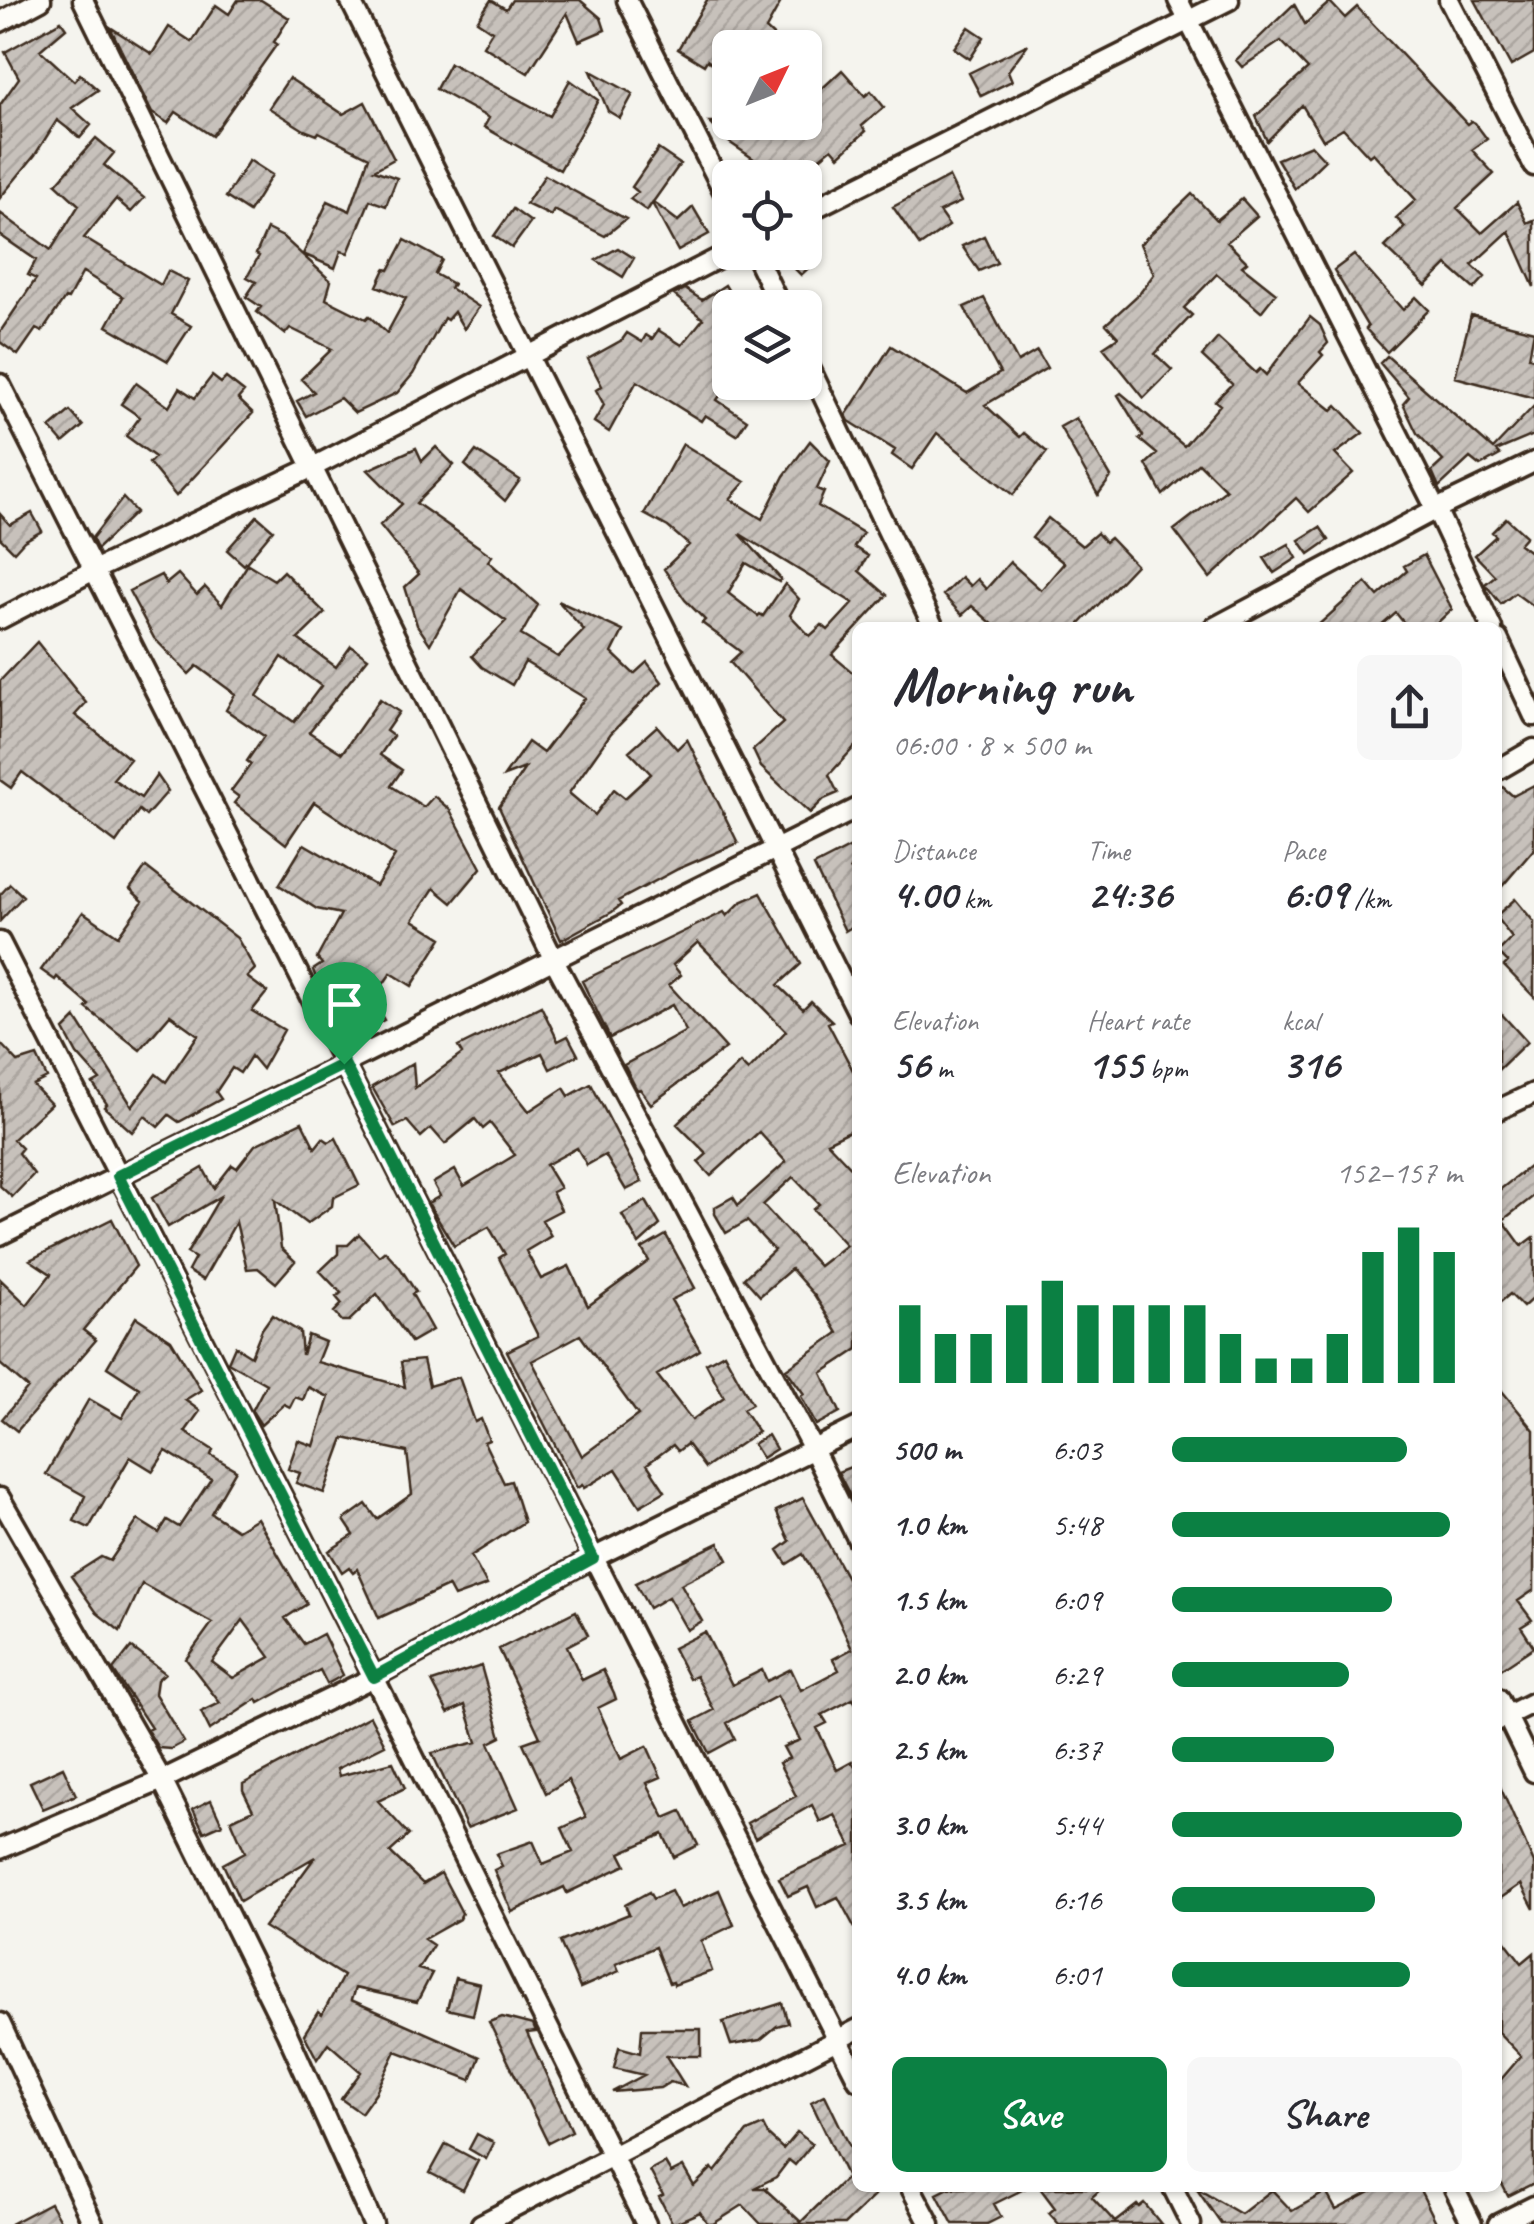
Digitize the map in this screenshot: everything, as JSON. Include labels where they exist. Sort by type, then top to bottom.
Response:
[{"type":"street","points":[[0,22],[41,0]]},
{"type":"street","points":[[83,0],[554,958],[852,1528]]},
{"type":"street","points":[[350,0],[852,1001]]},
{"type":"street","points":[[627,0],[712,168]]},
{"type":"street","points":[[1178,0],[1489,622]]},
{"type":"street","points":[[822,205],[1229,0]]},
{"type":"street","points":[[1449,0],[1534,166]]},
{"type":"street","points":[[0,619],[94,570],[313,468],[712,261]]},
{"type":"street","points":[[0,384],[852,2068]]},
{"type":"street","points":[[822,394],[931,622]]},
{"type":"street","points":[[1224,622],[1534,462]]},
{"type":"street","points":[[1502,648],[1534,716]]},
{"type":"street","points":[[1502,768],[1534,749]]},
{"type":"street","points":[[0,1235],[852,811]]},
{"type":"street","points":[[0,942],[374,1677],[646,2224]]},
{"type":"street","points":[[1502,1108],[1534,1093]]},
{"type":"street","points":[[0,1849],[162,1780],[374,1677],[593,1558],[852,1430]]},
{"type":"street","points":[[0,1498],[162,1780],[287,2033],[373,2224]]},
{"type":"street","points":[[1534,1702],[1502,1718],[1534,1772]]},
{"type":"street","points":[[0,2023],[93,2224]]},
{"type":"street","points":[[481,2224],[852,2031]]},
{"type":"street","points":[[914,2192],[930,2224]]},
{"type":"street","points":[[1175,2192],[1191,2224]]},
{"type":"street","points":[[1456,2192],[1472,2224]]},
{"type":"street","points":[[1498,2224],[1534,2206]]},
{"type":"building","points":[[238,0],[261,0],[289,18],[274,42],[277,44],[212,136],[176,112],[168,123],[152,113],[110,27],[152,54],[169,27],[192,42],[216,5],[229,14]]},
{"type":"building","points":[[491,0],[506,9],[512,0],[580,0],[601,18],[605,30],[579,41],[567,13],[528,73],[483,46],[492,31],[477,21]]},
{"type":"building","points":[[707,0],[782,0],[767,30],[712,30],[712,64],[707,60],[704,65],[678,49]]},
{"type":"building","points":[[1475,0],[1534,0],[1534,53],[1511,66]]},
{"type":"building","points":[[1330,2],[1345,18],[1357,7],[1467,124],[1475,123],[1487,139],[1472,150],[1494,174],[1457,208],[1482,233],[1517,202],[1527,223],[1534,220],[1534,287],[1509,231],[1472,265],[1485,277],[1474,289],[1447,265],[1426,286],[1385,247],[1405,227],[1396,218],[1416,200],[1373,153],[1369,156],[1343,128],[1323,140],[1302,105],[1267,141],[1256,116],[1308,69],[1281,41],[1242,67],[1236,60],[1294,4],[1305,24]]},
{"type":"building","points":[[61,21],[66,28],[40,50],[74,81],[80,74],[98,90],[72,108],[91,125],[80,138],[57,120],[0,198],[0,105],[19,78],[5,52]]},
{"type":"building","points":[[969,27],[984,37],[970,59],[954,48]]},
{"type":"building","points":[[1028,44],[1008,71],[1012,81],[981,96],[969,73]]},
{"type":"building","points":[[450,63],[550,116],[570,80],[598,100],[560,170],[484,127],[489,118],[436,89]]},
{"type":"building","points":[[842,70],[865,96],[871,91],[884,107],[862,126],[866,131],[839,156],[832,148],[817,160],[755,160],[727,140],[822,140],[822,89]]},
{"type":"building","points":[[591,71],[633,94],[620,118],[608,111]]},
{"type":"building","points":[[289,78],[343,114],[365,102],[394,159],[374,170],[397,178],[386,206],[370,200],[348,253],[341,251],[335,268],[303,254],[328,201],[350,211],[369,157],[319,132],[317,135],[304,130],[269,108]]},
{"type":"building","points":[[96,138],[114,153],[104,165],[144,198],[131,212],[116,199],[84,238],[161,285],[168,271],[188,281],[171,314],[191,326],[168,361],[107,326],[123,297],[83,272],[68,299],[42,332],[36,329],[18,355],[0,342],[0,332],[36,279],[28,275],[36,260],[0,235],[0,213],[51,250],[79,205],[56,184]]},
{"type":"building","points":[[1311,145],[1325,160],[1295,189],[1277,159]]},
{"type":"building","points":[[658,149],[680,164],[653,202],[678,221],[693,207],[709,234],[678,251],[652,203],[647,211],[630,199],[638,192],[632,187]]},
{"type":"building","points":[[249,160],[272,175],[249,212],[226,197]]},
{"type":"building","points":[[545,175],[626,219],[605,236],[554,210],[551,216],[526,204]]},
{"type":"building","points":[[949,177],[961,202],[939,212],[949,226],[920,246],[893,207]]},
{"type":"building","points":[[1192,194],[1217,220],[1242,199],[1257,216],[1227,242],[1247,262],[1242,266],[1276,293],[1261,312],[1217,274],[1184,308],[1192,315],[1155,354],[1172,370],[1144,398],[1103,347],[1118,337],[1106,324],[1140,293],[1154,274],[1140,244]]},
{"type":"building","points":[[513,209],[531,222],[512,248],[494,236]]},
{"type":"building","points":[[267,229],[283,237],[331,281],[326,299],[366,319],[369,316],[387,333],[406,298],[377,286],[405,240],[442,260],[435,274],[479,307],[464,329],[454,312],[447,320],[444,318],[413,374],[397,393],[355,413],[340,398],[306,416],[297,401],[314,392],[301,379],[332,349],[290,328],[285,334],[257,312],[261,307],[246,297],[256,282],[247,277]]},
{"type":"building","points":[[984,236],[997,263],[979,271],[962,246]]},
{"type":"building","points":[[618,248],[634,258],[623,277],[596,260]]},
{"type":"building","points":[[1354,255],[1403,310],[1416,297],[1429,310],[1387,352],[1366,329],[1334,270]]},
{"type":"building","points":[[685,289],[702,300],[712,293],[712,400],[747,420],[737,435],[705,415],[701,421],[637,381],[609,432],[594,422],[604,405],[596,390],[602,386],[588,359],[622,340],[627,333],[642,342],[646,335],[652,339],[658,330],[682,345],[703,319],[674,295]]},
{"type":"building","points":[[984,298],[1018,362],[1037,351],[1047,368],[985,405],[1020,437],[1024,433],[1047,452],[1013,495],[937,433],[912,469],[892,455],[895,450],[849,421],[846,415],[891,346],[967,393],[1000,373],[964,307]]},
{"type":"building","points":[[1471,315],[1534,331],[1529,357],[1534,358],[1534,398],[1455,377]]},
{"type":"building","points":[[1310,317],[1320,325],[1328,343],[1320,352],[1323,355],[1298,383],[1332,410],[1337,405],[1363,433],[1335,454],[1353,473],[1309,512],[1296,498],[1210,578],[1174,530],[1226,490],[1199,463],[1163,495],[1146,464],[1157,454],[1139,439],[1143,436],[1118,395],[1121,393],[1184,446],[1220,405],[1215,401],[1232,384],[1202,356],[1218,338],[1256,373],[1260,369],[1266,375]]},
{"type":"building","points":[[1387,356],[1493,449],[1534,406],[1534,435],[1496,451],[1500,455],[1480,466],[1470,458],[1439,487],[1432,471],[1443,461],[1417,433],[1403,404],[1409,397],[1380,363]]},
{"type":"building","points":[[212,376],[221,383],[226,378],[244,392],[238,399],[253,413],[176,496],[149,463],[155,457],[126,436],[140,417],[121,404],[136,383],[169,407],[180,388],[195,398]]},
{"type":"building","points":[[70,411],[83,426],[63,443],[50,428]]},
{"type":"building","points":[[1076,418],[1111,477],[1098,495],[1060,427]]},
{"type":"building","points":[[810,441],[830,461],[817,489],[824,492],[818,506],[863,533],[854,547],[868,556],[859,571],[887,595],[862,622],[852,622],[852,633],[832,655],[852,672],[852,750],[829,775],[838,793],[824,799],[810,813],[761,767],[753,750],[783,723],[730,662],[741,652],[702,623],[705,620],[685,600],[664,569],[689,545],[644,514],[683,444],[745,482],[730,499],[762,519],[784,476]],"holes":[[[740,534],[853,603],[828,630],[822,625],[810,636],[790,615],[799,599],[785,584],[763,616],[728,593],[746,563],[779,582],[781,579]]]},
{"type":"building","points":[[436,447],[454,465],[416,503],[492,556],[488,561],[538,605],[521,635],[558,657],[584,630],[558,601],[623,631],[612,653],[634,674],[647,662],[662,682],[611,733],[569,793],[595,815],[614,789],[625,798],[651,774],[629,751],[657,726],[677,749],[687,739],[738,843],[618,901],[621,905],[612,912],[561,940],[499,807],[525,768],[504,776],[528,742],[543,753],[585,698],[525,662],[512,685],[482,667],[472,656],[506,621],[461,589],[430,644],[417,625],[405,587],[419,574],[380,525],[402,504],[368,470],[416,448],[422,461]]},
{"type":"building","points":[[476,451],[520,480],[505,501],[465,465]]},
{"type":"building","points":[[123,498],[136,512],[97,549],[92,538]]},
{"type":"building","points":[[32,513],[42,531],[14,552],[0,538],[0,514],[10,525]]},
{"type":"building","points":[[257,516],[273,530],[244,565],[227,550]]},
{"type":"building","points":[[1048,518],[1082,546],[1097,533],[1105,542],[1110,538],[1136,565],[1082,622],[990,622],[972,606],[962,615],[943,595],[961,577],[970,586],[977,579],[986,589],[1010,562],[1041,590],[1064,563],[1032,538]]},
{"type":"building","points":[[1506,518],[1526,536],[1519,544],[1534,555],[1534,607],[1515,593],[1501,604],[1485,584],[1495,576],[1475,555],[1496,536],[1492,532]]},
{"type":"building","points":[[1320,527],[1329,540],[1309,554],[1299,540]]},
{"type":"building","points":[[1289,544],[1297,558],[1274,573],[1264,558]]},
{"type":"building","points":[[1424,555],[1452,609],[1438,622],[1403,622],[1396,613],[1386,622],[1322,622],[1366,582],[1378,596],[1407,571],[1404,566]]},
{"type":"building","points":[[248,564],[274,580],[283,571],[325,613],[298,639],[336,667],[351,646],[368,658],[309,732],[342,753],[380,699],[399,712],[386,731],[393,736],[380,755],[402,770],[391,786],[424,807],[434,796],[450,810],[481,868],[452,903],[434,888],[413,920],[442,938],[412,986],[391,973],[373,999],[381,1005],[378,1009],[384,1020],[354,1036],[322,994],[313,970],[322,964],[317,958],[341,914],[317,909],[279,885],[304,844],[376,886],[395,856],[314,802],[286,844],[234,803],[239,797],[231,791],[251,764],[247,761],[264,736],[226,710],[235,694],[197,666],[189,674],[154,638],[129,591],[161,575],[166,584],[178,574],[197,595],[205,587],[222,605]],"holes":[[[282,657],[321,686],[294,722],[257,696]]]},
{"type":"building","points":[[37,642],[86,703],[75,715],[130,759],[113,779],[141,798],[157,775],[168,791],[146,816],[139,810],[116,843],[22,772],[11,788],[0,780],[0,681]]},
{"type":"building","points":[[1534,785],[1534,849],[1502,886],[1502,786],[1513,796]]},
{"type":"building","points":[[852,848],[852,927],[845,931],[814,866]]},
{"type":"building","points":[[146,867],[237,938],[255,969],[247,977],[267,992],[252,1011],[284,1030],[262,1069],[251,1056],[240,1073],[232,1068],[216,1092],[221,1099],[179,1122],[169,1115],[158,1127],[145,1116],[132,1132],[104,1107],[107,1104],[93,1084],[100,1080],[77,1054],[64,1030],[76,1018],[132,1106],[156,1074],[166,1082],[198,1035],[170,1015],[140,1050],[86,1008],[89,1005],[57,977],[55,980],[41,970],[83,912],[118,936],[143,901],[130,889]]},
{"type":"building","points":[[10,884],[23,896],[0,921],[0,895]]},
{"type":"building","points":[[761,893],[801,964],[778,985],[803,1009],[811,1001],[832,1021],[828,1023],[852,1069],[852,1130],[827,1142],[852,1169],[852,1353],[822,1373],[840,1412],[816,1425],[801,1396],[804,1394],[786,1369],[838,1333],[815,1296],[791,1269],[760,1296],[744,1278],[774,1250],[747,1221],[726,1233],[715,1214],[715,1207],[733,1197],[738,1205],[786,1162],[759,1132],[711,1176],[698,1162],[707,1154],[677,1124],[740,1063],[748,1071],[786,1031],[698,942],[673,965],[681,975],[669,985],[726,1048],[651,1104],[637,1090],[624,1065],[686,1031],[672,1005],[610,1038],[582,981],[724,912],[727,916],[741,902]],"holes":[[[793,1177],[819,1204],[813,1209],[846,1245],[819,1266],[763,1205]]]},
{"type":"building","points":[[1515,899],[1534,922],[1534,997],[1504,966],[1508,962],[1502,956],[1502,948],[1512,938],[1502,925],[1502,910]]},
{"type":"building","points":[[541,1006],[558,1041],[568,1036],[578,1055],[550,1069],[542,1053],[499,1073],[529,1111],[564,1088],[569,1096],[591,1084],[642,1182],[626,1190],[605,1155],[587,1165],[577,1148],[546,1165],[560,1188],[552,1192],[561,1210],[542,1220],[551,1236],[526,1251],[541,1279],[569,1266],[588,1306],[649,1261],[642,1249],[666,1235],[695,1288],[671,1300],[700,1350],[657,1375],[692,1420],[724,1397],[706,1363],[724,1353],[752,1404],[743,1409],[758,1432],[705,1468],[687,1444],[678,1451],[673,1445],[647,1464],[665,1491],[640,1506],[616,1469],[584,1488],[577,1488],[507,1351],[538,1336],[499,1258],[505,1254],[489,1227],[454,1246],[428,1203],[440,1196],[433,1183],[455,1170],[464,1186],[515,1155],[490,1123],[483,1129],[475,1119],[445,1144],[431,1128],[421,1137],[407,1121],[395,1127],[372,1087],[413,1063],[415,1088],[462,1054],[458,1047]],"holes":[[[580,1335],[638,1415],[582,1456],[532,1361]]]},
{"type":"building","points":[[1502,1014],[1527,1042],[1502,1066]]},
{"type":"building","points":[[0,1043],[18,1062],[37,1056],[47,1078],[33,1085],[51,1104],[13,1139],[22,1148],[18,1153],[34,1174],[12,1197],[0,1186]]},
{"type":"building","points":[[302,1122],[315,1148],[323,1138],[329,1142],[336,1138],[359,1185],[333,1198],[332,1206],[307,1224],[275,1200],[281,1248],[295,1261],[276,1283],[258,1268],[247,1269],[236,1222],[203,1280],[188,1271],[195,1258],[187,1253],[220,1197],[168,1227],[152,1198],[203,1168],[214,1188],[255,1145]]},
{"type":"building","points":[[1534,1163],[1534,1196],[1503,1220],[1522,1246],[1534,1237],[1534,1297],[1523,1307],[1510,1294],[1502,1301],[1502,1188]]},
{"type":"building","points":[[646,1201],[660,1225],[639,1244],[622,1215]]},
{"type":"building","points":[[112,1219],[136,1266],[83,1330],[96,1340],[17,1431],[2,1419],[28,1388],[0,1364],[0,1279],[27,1305],[51,1274],[30,1260]]},
{"type":"building","points":[[359,1234],[379,1256],[385,1251],[399,1266],[416,1292],[412,1294],[432,1330],[411,1342],[377,1294],[349,1321],[342,1321],[334,1312],[342,1304],[336,1297],[341,1293],[320,1271],[338,1254],[338,1245],[348,1245]]},
{"type":"building","points":[[272,1315],[300,1332],[302,1355],[308,1335],[325,1342],[317,1362],[405,1387],[401,1362],[423,1360],[429,1386],[459,1377],[475,1422],[481,1419],[489,1440],[484,1442],[504,1483],[511,1481],[524,1522],[471,1556],[487,1585],[454,1597],[448,1586],[379,1618],[357,1569],[353,1572],[349,1567],[342,1572],[329,1551],[354,1535],[344,1520],[366,1504],[377,1519],[412,1494],[407,1452],[344,1438],[324,1493],[296,1483],[300,1473],[288,1469],[298,1440],[314,1446],[329,1397],[308,1387],[303,1400],[295,1397],[290,1407],[284,1404],[261,1425],[252,1411],[266,1384],[228,1362],[235,1346],[251,1356]]},
{"type":"building","points":[[136,1317],[171,1340],[201,1390],[185,1400],[200,1411],[185,1432],[236,1470],[211,1513],[237,1530],[257,1518],[307,1604],[285,1618],[304,1644],[323,1634],[343,1675],[327,1684],[320,1670],[259,1703],[257,1699],[210,1730],[201,1712],[220,1703],[186,1659],[212,1623],[142,1584],[120,1631],[97,1613],[71,1576],[101,1557],[110,1561],[138,1520],[159,1533],[167,1520],[179,1527],[211,1479],[166,1451],[153,1471],[130,1457],[89,1528],[74,1521],[85,1496],[46,1474],[89,1399],[122,1418],[139,1388],[107,1367]],"holes":[[[243,1620],[270,1657],[233,1678],[212,1662]]]},
{"type":"building","points":[[1502,1391],[1534,1430],[1534,1590],[1518,1601],[1532,1620],[1521,1627],[1534,1647],[1502,1668]]},
{"type":"building","points":[[768,1435],[776,1449],[762,1458],[753,1444]]},
{"type":"building","points":[[852,1466],[852,1499],[838,1472]]},
{"type":"building","points":[[803,1498],[852,1587],[852,1649],[803,1554],[787,1564],[778,1550],[790,1541],[776,1511]]},
{"type":"building","points":[[719,1543],[728,1560],[681,1584],[702,1621],[687,1630],[668,1597],[649,1608],[635,1583]]},
{"type":"building","points":[[576,1611],[588,1635],[567,1646],[582,1680],[603,1670],[614,1693],[616,1699],[598,1708],[621,1759],[647,1746],[661,1777],[647,1783],[665,1818],[681,1811],[698,1845],[674,1857],[663,1834],[620,1853],[626,1865],[567,1893],[564,1887],[512,1912],[494,1870],[502,1866],[496,1854],[533,1841],[543,1864],[573,1852],[562,1828],[586,1817],[568,1780],[546,1793],[523,1743],[540,1737],[499,1649]]},
{"type":"building","points":[[705,1632],[732,1685],[762,1670],[767,1681],[791,1669],[801,1690],[839,1670],[833,1659],[852,1649],[852,1700],[822,1715],[827,1723],[817,1728],[837,1770],[852,1762],[852,1923],[838,1897],[817,1907],[808,1887],[788,1896],[779,1878],[851,1846],[835,1815],[820,1822],[812,1805],[755,1838],[747,1823],[796,1796],[779,1763],[789,1758],[783,1747],[800,1740],[777,1696],[727,1723],[735,1739],[709,1753],[693,1721],[714,1710],[696,1676],[689,1679],[673,1648]]},
{"type":"building","points":[[131,1647],[165,1673],[157,1680],[155,1694],[184,1742],[171,1749],[158,1748],[147,1730],[151,1728],[113,1670]]},
{"type":"building","points":[[481,1666],[501,1737],[489,1743],[518,1808],[467,1828],[432,1753],[477,1742],[465,1705],[448,1713],[432,1682]]},
{"type":"building","points":[[370,1716],[385,1745],[337,1769],[339,1776],[393,1762],[405,1788],[378,1801],[409,1835],[390,1852],[423,1884],[441,1873],[462,1913],[459,1919],[424,1939],[433,1945],[418,1969],[432,1973],[417,2002],[355,1988],[351,2000],[480,2057],[471,2080],[396,2051],[361,2113],[341,2099],[361,2072],[328,2043],[317,2059],[304,2034],[318,2012],[322,2015],[343,1976],[264,1927],[315,1857],[240,1901],[223,1864],[245,1852],[231,1820],[253,1810],[243,1784]]},
{"type":"building","points":[[63,1767],[76,1795],[43,1809],[30,1782]]},
{"type":"building","points":[[1502,1791],[1534,1863],[1534,1909],[1521,1884],[1502,1897]]},
{"type":"building","points":[[211,1800],[222,1824],[204,1832],[193,1809]]},
{"type":"building","points":[[719,1890],[734,1925],[701,1941],[712,1971],[674,1985],[669,1983],[655,1947],[616,1964],[619,1971],[580,1988],[560,1942],[629,1914],[625,1905],[649,1892],[653,1899],[671,1891],[680,1908]]},
{"type":"building","points":[[1502,1937],[1522,1963],[1534,1953],[1534,2183],[1508,2196],[1502,2184],[1502,2078],[1521,2056],[1502,2036]]},
{"type":"building","points":[[455,1978],[480,1984],[473,2015],[447,2009]]},
{"type":"building","points":[[782,2003],[788,2023],[777,2026],[760,2040],[731,2045],[723,2022]]},
{"type":"building","points":[[502,2017],[533,2025],[536,2032],[527,2033],[572,2131],[548,2143],[489,2022]]},
{"type":"building","points":[[642,2029],[701,2029],[701,2056],[666,2056],[685,2086],[670,2082],[660,2088],[612,2092],[644,2075],[614,2068],[619,2047],[640,2053]]},
{"type":"building","points":[[825,2095],[852,2151],[852,2172],[846,2175],[811,2102]]},
{"type":"building","points":[[763,2125],[783,2149],[797,2132],[812,2144],[795,2165],[789,2160],[776,2177],[754,2188],[768,2188],[765,2189],[801,2222],[849,2175],[852,2192],[869,2192],[874,2196],[845,2224],[761,2224],[743,2205],[713,2224],[708,2224],[700,2212],[673,2224],[650,2171],[665,2163],[671,2173],[683,2167],[694,2186],[712,2168],[715,2172],[747,2132]]},
{"type":"building","points":[[477,2134],[494,2143],[486,2159],[469,2149]]},
{"type":"building","points":[[446,2144],[478,2161],[463,2190],[430,2173]]},
{"type":"building","points":[[1018,2192],[994,2204],[1001,2217],[987,2224],[953,2224],[937,2194]]},
{"type":"building","points":[[1043,2192],[1098,2192],[1092,2197],[1115,2222],[1144,2203],[1161,2224],[1059,2224],[1049,2213],[1055,2208]]},
{"type":"building","points":[[1199,2192],[1241,2214],[1269,2192],[1292,2211],[1326,2192],[1336,2210],[1370,2192],[1421,2192],[1437,2224],[1221,2224]]},
{"type":"building","points":[[50,2203],[62,2224],[10,2224]]},
{"type":"route","points":[[344,1064],[593,1558],[374,1677],[118,1176],[344,1064]]}]
